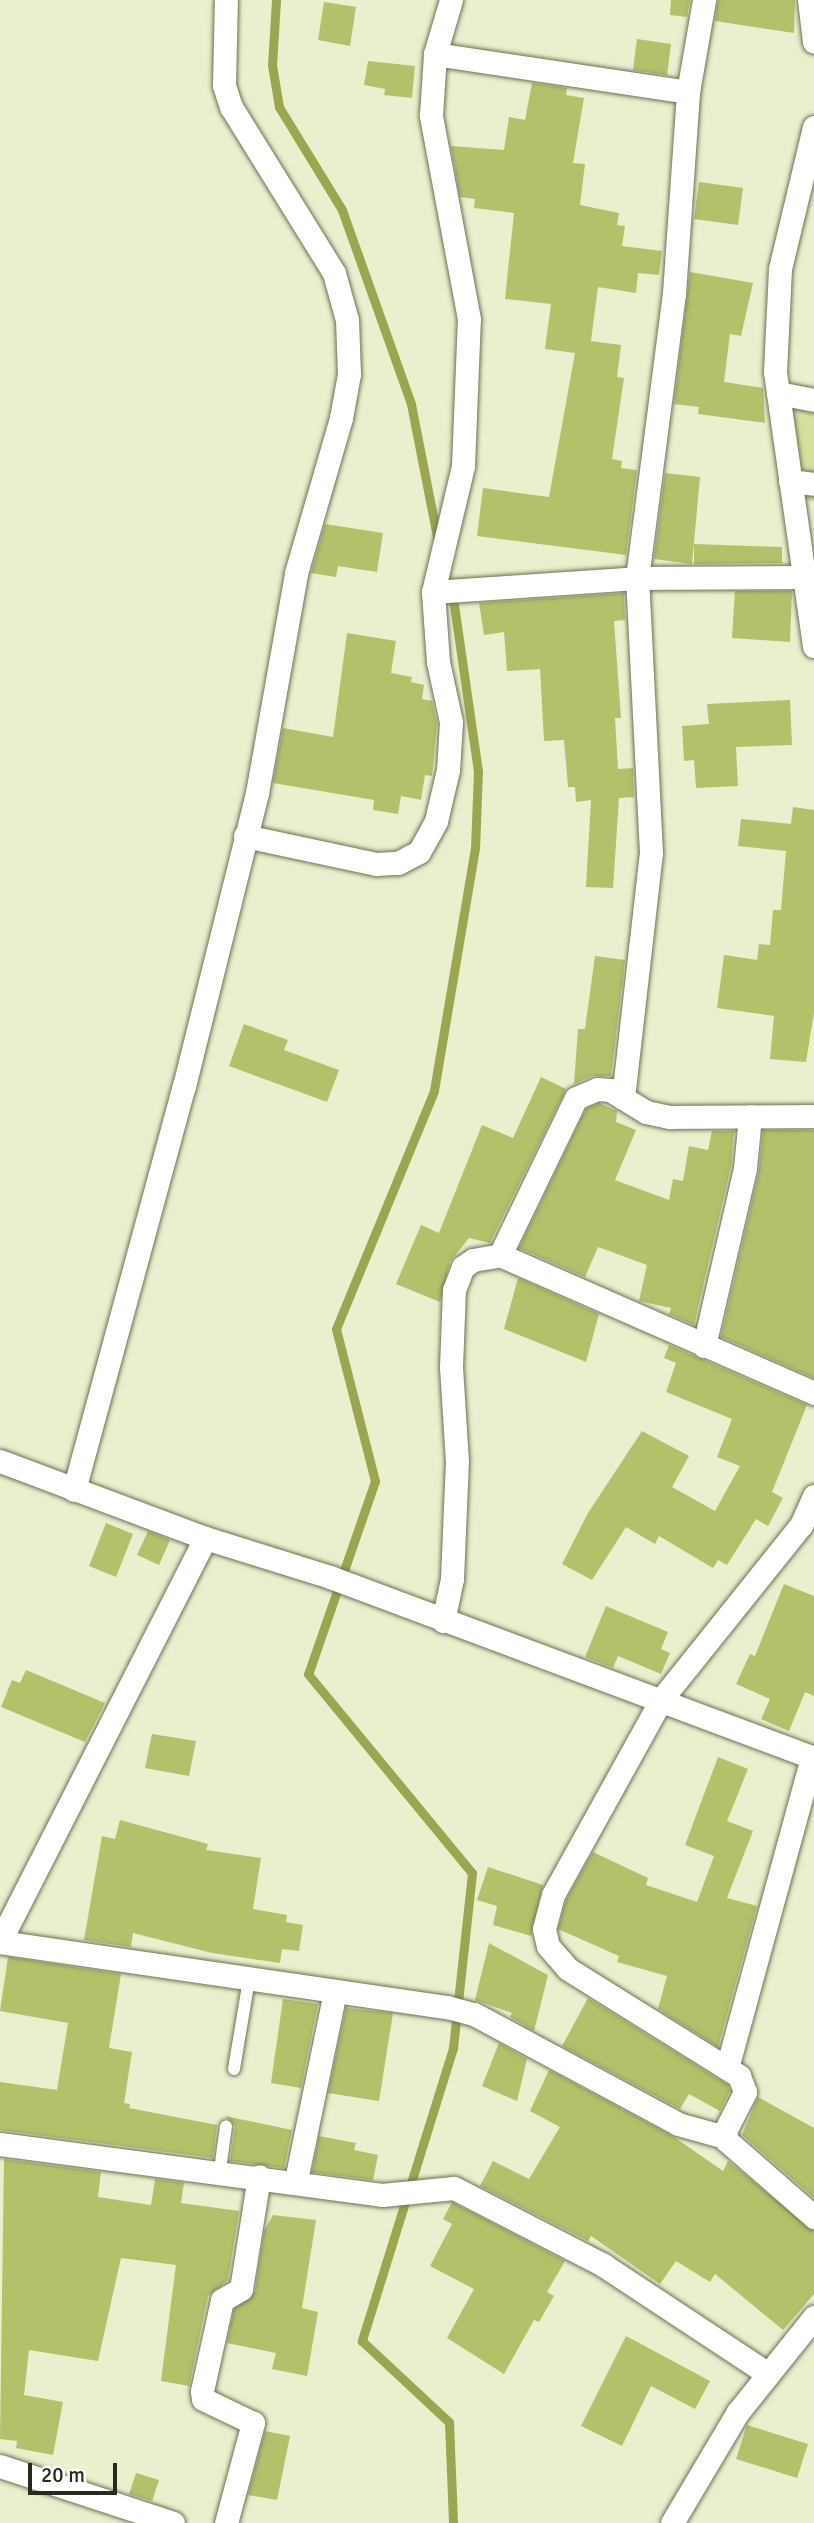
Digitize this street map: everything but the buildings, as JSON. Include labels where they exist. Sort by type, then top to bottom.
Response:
[{"type":"street","points":[[74,1490],[184,1086],[245,836],[296,573],[341,418],[349,374],[347,320],[334,273],[230,107],[224,85],[226,0]]},
{"type":"street","points":[[245,836],[376,864],[398,863],[419,852],[436,821],[448,771],[452,722],[438,662],[433,592],[463,466],[469,318],[431,115],[435,54],[451,0]]},
{"type":"street","points":[[623,1098],[651,853],[637,578],[674,293],[688,92],[704,0]]},
{"type":"street","points":[[809,0],[814,42]]},
{"type":"street","points":[[435,54],[688,92]]},
{"type":"street","points":[[814,127],[778,280],[778,393],[814,646]]},
{"type":"street","points":[[778,393],[814,400]]},
{"type":"street","points":[[790,481],[814,484]]},
{"type":"street","points":[[433,592],[637,578],[804,577]]},
{"type":"street","points":[[500,1255],[576,1098],[597,1089],[670,1117],[814,1115]]},
{"type":"street","points":[[704,1346],[745,1168],[750,1116]]},
{"type":"street","points":[[443,1621],[452,1579],[457,1462],[451,1312],[463,1267],[473,1260],[500,1255],[814,1393]]},
{"type":"street","points":[[0,1461],[205,1538],[330,1577],[813,1758],[727,2068]]},
{"type":"street","points":[[725,2137],[745,2092],[739,2076],[568,1969],[548,1946],[544,1930],[553,1895],[661,1700],[801,1525],[814,1496]]},
{"type":"street","points":[[205,1538],[0,1942],[447,2007],[474,2014],[678,2124],[725,2137],[814,2217]]},
{"type":"street","points":[[296,2180],[335,1991]]},
{"type":"street","points":[[0,2144],[404,2195],[456,2189],[582,2258],[603,2265],[768,2374]]},
{"type":"street","points":[[226,2523],[253,2423],[203,2399],[202,2391],[222,2300],[241,2289],[259,2176]]},
{"type":"street","points":[[672,2523],[738,2412],[814,2317]]},
{"type":"street","points":[[0,2466],[173,2523]]},
{"type":"lane","points":[[234,2069],[249,1979]]},
{"type":"lane","points":[[220,2170],[226,2126]]},
{"type":"green space","points":[[779,388],[814,398],[814,501],[796,500]]},
{"type":"waterway","points":[[276,0],[272,65],[279,107],[342,210],[411,404],[438,541]]},
{"type":"waterway","points":[[452,591],[478,771],[475,848],[434,1091],[336,1329],[375,1481],[308,1674],[472,1873],[453,2048],[362,2341],[449,2422],[453,2523]]}]
